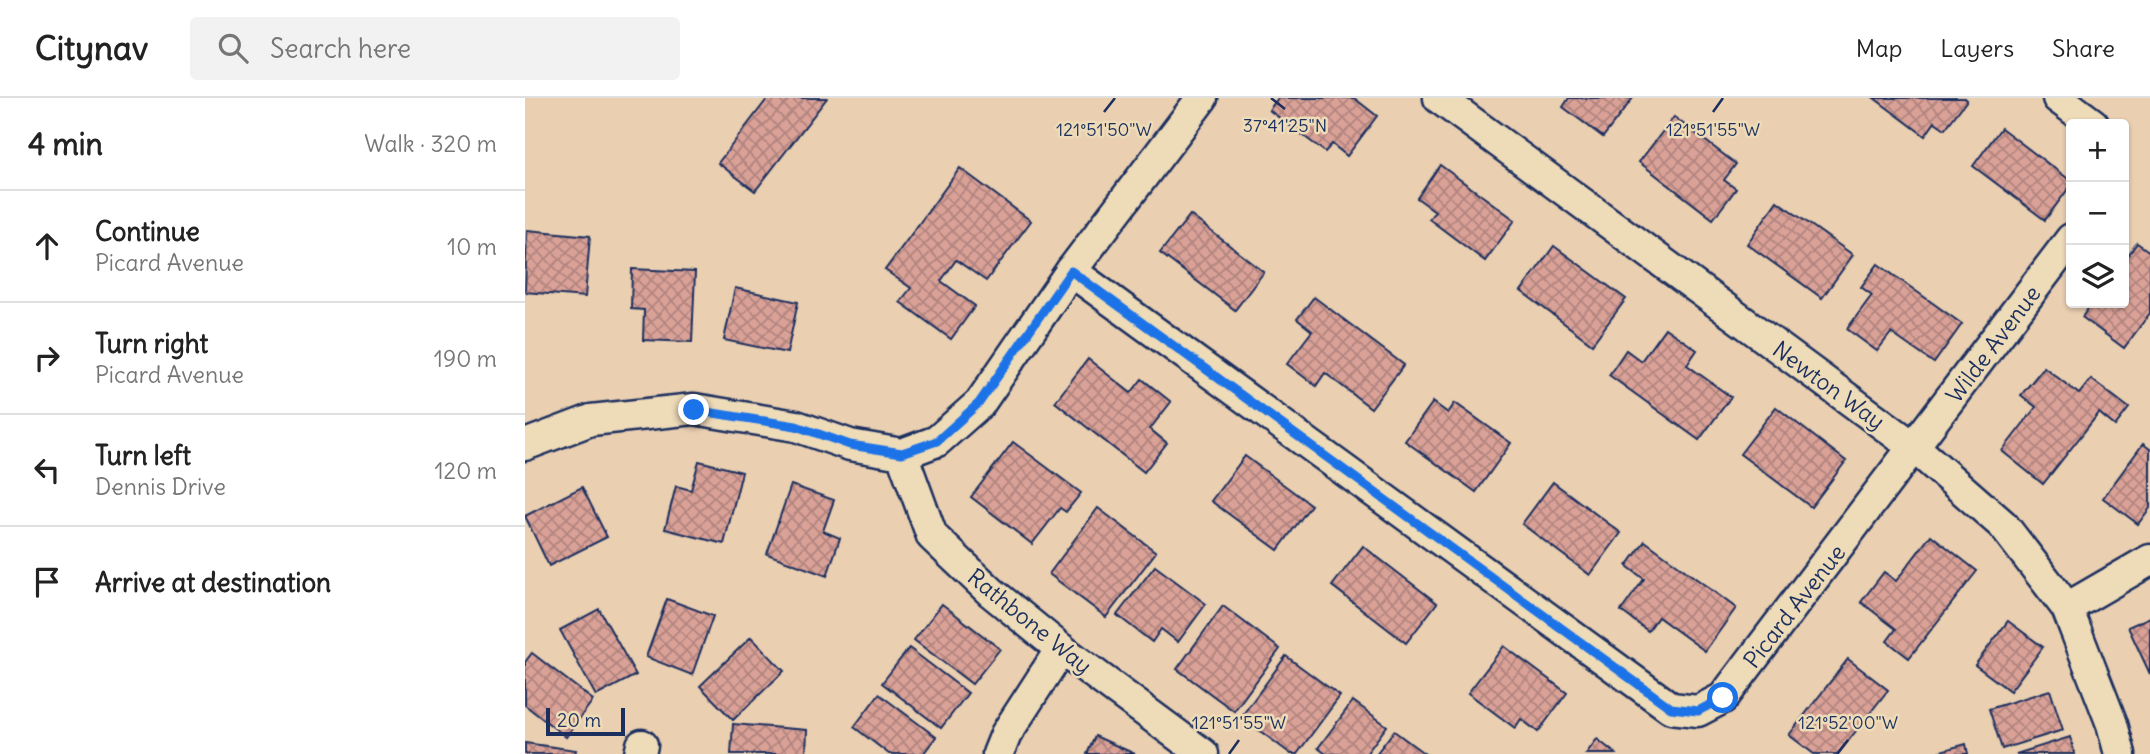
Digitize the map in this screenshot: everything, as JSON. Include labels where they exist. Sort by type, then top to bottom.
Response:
[{"type":"street","points":[[525,445],[591,420],[694,410],[796,426],[850,445],[902,453],[937,441],[979,403],[1071,271],[1202,98]]},
{"type":"street","points":[[2058,98],[2086,119]]},
{"type":"street","name":"Newton Way","points":[[1447,100],[1915,448],[2003,525],[2067,608],[2112,724],[2120,754]]},
{"type":"street","name":"Wilde Avenue","points":[[1915,448],[2067,245]]},
{"type":"street","name":"Picard Avenue","points":[[1071,271],[1671,708],[1698,711],[1723,698],[1915,448]]},
{"type":"street","name":"Rathbone Way","points":[[902,453],[932,536],[991,592],[1061,649],[1203,754]]},
{"type":"street","points":[[2067,608],[2150,560]]},
{"type":"street","points":[[998,754],[1006,734],[1061,649]]},
{"type":"building","points":[[768,98],[827,98],[755,191],[718,163]]},
{"type":"building","points":[[1278,98],[1354,98],[1377,116],[1347,156],[1332,144],[1325,152],[1269,110]]},
{"type":"building","points":[[1569,98],[1633,98],[1603,137],[1563,107]]},
{"type":"building","points":[[1874,98],[1967,100],[1945,129],[1935,122],[1925,136]]},
{"type":"building","points":[[1674,117],[1736,164],[1724,180],[1736,189],[1713,219],[1639,162]]},
{"type":"building","points":[[2001,128],[2066,177],[2066,192],[2045,220],[1973,166]]},
{"type":"building","points":[[1440,165],[1515,220],[1485,261],[1429,219],[1435,211],[1417,198]]},
{"type":"building","points":[[960,168],[1031,221],[986,281],[956,260],[941,281],[975,306],[951,339],[900,302],[911,288],[885,270]]},
{"type":"building","points":[[1777,201],[1853,255],[1822,298],[1747,244]]},
{"type":"building","points":[[1190,215],[1264,272],[1235,310],[1160,253]]},
{"type":"building","points":[[527,230],[590,236],[585,297],[525,292]]},
{"type":"building","points":[[2137,243],[2150,252],[2150,313],[2124,348],[2082,317],[2088,308],[2129,308],[2129,254]]},
{"type":"building","points":[[1554,246],[1626,299],[1592,344],[1521,291]]},
{"type":"building","points":[[1878,264],[1962,324],[1934,363],[1891,333],[1877,351],[1847,329],[1872,295],[1861,287]]},
{"type":"building","points":[[632,269],[695,272],[692,342],[643,340],[644,310],[631,309]]},
{"type":"building","points":[[735,288],[798,302],[787,353],[724,340]]},
{"type":"building","points":[[1314,297],[1404,365],[1371,408],[1325,373],[1316,386],[1287,364],[1312,331],[1297,319]]},
{"type":"building","points":[[1665,328],[1697,350],[1687,365],[1731,397],[1699,440],[1609,375],[1626,350],[1641,361]]},
{"type":"building","points":[[1088,359],[1131,393],[1142,379],[1171,402],[1150,429],[1167,443],[1144,472],[1055,402]]},
{"type":"building","points":[[2044,367],[2079,394],[2091,379],[2129,408],[2115,426],[2099,413],[2043,484],[2002,451],[2036,407],[2021,395]]},
{"type":"building","points":[[1433,402],[1448,413],[1455,403],[1511,443],[1476,492],[1405,441]]},
{"type":"building","points":[[1776,407],[1846,461],[1811,507],[1740,454]]},
{"type":"building","points":[[1013,442],[1081,493],[1066,512],[1060,508],[1032,544],[971,497]]},
{"type":"building","points":[[2143,444],[2150,449],[2150,508],[2138,524],[2103,498]]},
{"type":"building","points":[[1245,456],[1311,505],[1278,550],[1211,501]]},
{"type":"building","points":[[699,461],[742,472],[724,544],[665,529],[676,486],[691,490]]},
{"type":"building","points":[[1553,482],[1621,533],[1590,575],[1522,524]]},
{"type":"building","points":[[791,485],[834,500],[823,531],[840,538],[827,576],[767,554]]},
{"type":"building","points":[[582,487],[607,537],[549,566],[525,516]]},
{"type":"building","points":[[1098,508],[1156,552],[1106,617],[1049,574]]},
{"type":"building","points":[[1931,535],[1977,571],[1909,658],[1887,641],[1896,629],[1861,602],[1884,572],[1896,581]]},
{"type":"building","points":[[1645,541],[1736,608],[1705,651],[1658,617],[1648,631],[1621,611],[1644,579],[1627,566]]},
{"type":"building","points":[[1363,546],[1437,603],[1406,643],[1332,586]]},
{"type":"building","points":[[1155,566],[1206,604],[1178,642],[1161,629],[1152,642],[1117,615]]},
{"type":"building","points":[[667,599],[713,616],[692,675],[646,657]]},
{"type":"building","points":[[942,604],[1000,649],[972,684],[914,640]]},
{"type":"building","points":[[1223,606],[1280,649],[1234,711],[1177,669]]},
{"type":"building","points":[[599,609],[636,675],[596,696],[560,630]]},
{"type":"building","points":[[2150,617],[2150,674],[2128,627]]},
{"type":"building","points":[[2008,621],[2043,647],[2010,691],[1975,665]]},
{"type":"building","points":[[751,637],[784,671],[733,720],[700,686]]},
{"type":"building","points":[[1504,646],[1567,693],[1538,732],[1521,719],[1515,728],[1468,693]]},
{"type":"building","points":[[909,648],[968,693],[941,728],[882,683]]},
{"type":"building","points":[[532,653],[593,700],[566,737],[525,705],[525,662]]},
{"type":"building","points":[[1286,656],[1340,696],[1297,754],[1291,754],[1241,717]]},
{"type":"building","points":[[1848,659],[1888,690],[1838,754],[1814,754],[1789,735]]},
{"type":"building","points":[[2050,690],[2063,730],[2002,749],[1989,709]]},
{"type":"building","points":[[879,694],[936,737],[923,754],[889,754],[854,727]]},
{"type":"building","points":[[1353,701],[1387,726],[1366,754],[1326,754],[1318,748]]},
{"type":"building","points":[[733,724],[807,730],[806,754],[731,754]]},
{"type":"building","points":[[1394,731],[1425,754],[1376,754]]},
{"type":"building","points":[[1095,736],[1135,754],[1087,754]]},
{"type":"building","points":[[2070,737],[2075,754],[2016,754]]},
{"type":"building","points":[[1597,739],[1616,754],[1586,754]]},
{"type":"building","points":[[525,743],[576,750],[575,754],[525,754]]},
{"type":"building","points":[[1966,744],[1968,754],[1930,754]]},
{"type":"route","points":[[694,410],[796,426],[850,445],[902,453],[937,441],[979,403],[1071,271],[1671,708],[1698,711],[1723,698]]}]
